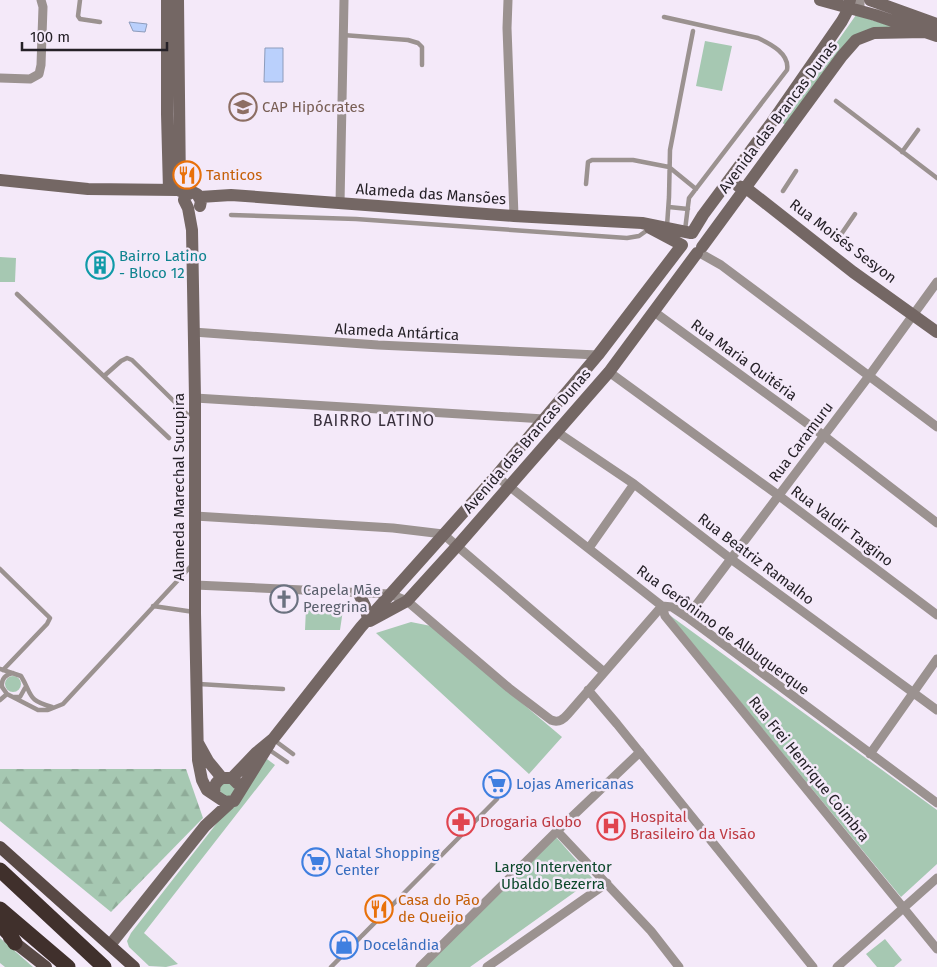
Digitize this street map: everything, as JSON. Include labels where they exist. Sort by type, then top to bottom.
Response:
[{"type":"highway","points":[[0,870],[104,967]]},
{"type":"highway","points":[[0,908],[68,967]]},
{"type":"highway","points":[[0,924],[15,943]]},
{"type":"main road","points":[[167,0],[167,114],[188,199]]},
{"type":"main road","points":[[178,0],[188,199]]},
{"type":"main road","points":[[820,0],[855,5],[931,34]]},
{"type":"main road","points":[[870,0],[937,24]]},
{"type":"main road","name":"Avenida das Brancas Dunas","points":[[689,232],[726,186],[855,5]]},
{"type":"main road","name":"Avenida das Brancas Dunas","points":[[364,623],[407,601],[558,432],[608,372],[856,40],[874,33],[931,34]]},
{"type":"main road","points":[[772,122],[786,132]]},
{"type":"main road","name":"Alameda das Mansões","points":[[0,180],[188,199],[231,195],[648,225],[667,232],[689,232]]},
{"type":"main road","points":[[726,186],[735,185],[746,188]]},
{"type":"main road","name":"Rua Moisés Sesyon","points":[[746,188],[853,272],[937,332]]},
{"type":"main road","name":"Alameda Marechal Sucupira","points":[[188,199],[192,230],[194,332],[195,612],[198,767],[207,790],[222,799]]},
{"type":"main road","points":[[667,232],[671,249],[670,261]]},
{"type":"main road","name":"Alameda das Mansões","points":[[667,232],[682,245]]},
{"type":"main road","points":[[689,232],[697,234],[702,238],[700,250],[688,252],[682,245],[683,239],[689,232]]},
{"type":"main road","name":"Avenida das Brancas Dunas","points":[[240,790],[270,743],[364,623],[496,476],[598,355],[682,245]]},
{"type":"main road","points":[[358,592],[365,606],[364,623]]},
{"type":"main road","name":"Alameda Marechal Sucupira","points":[[198,743],[208,761],[227,778]]},
{"type":"main road","name":"Avenida das Brancas Dunas","points":[[227,778],[270,743]]},
{"type":"main road","points":[[227,778],[237,782],[240,790],[237,798],[222,799],[214,788],[216,783],[227,778]]},
{"type":"main road","points":[[110,946],[205,826],[222,799]]},
{"type":"main road","points":[[0,847],[134,967]]},
{"type":"main road","points":[[0,930],[46,967]]},
{"type":"street","points":[[0,78],[30,79],[39,74],[43,8],[41,0]]},
{"type":"street","points":[[340,204],[344,0]]},
{"type":"street","points":[[508,0],[514,216]]},
{"type":"street","points":[[700,250],[708,259],[714,260],[937,427]]},
{"type":"street","name":"Rua Caramuru","points":[[687,617],[869,376],[937,282]]},
{"type":"street","name":"Rua Maria Quitéria","points":[[653,311],[823,435],[937,523]]},
{"type":"street","name":"Alameda Antártica","points":[[194,332],[378,345],[598,355]]},
{"type":"street","name":"Rua Valdir Targino","points":[[608,372],[778,495],[937,615]]},
{"type":"street","points":[[195,398],[544,419]]},
{"type":"street","name":"Rua Beatriz Ramalho","points":[[558,432],[634,484],[731,559],[937,710]]},
{"type":"street","name":"Rua Gerônimo de Albuquerque","points":[[496,476],[662,606],[672,607],[687,617],[937,803]]},
{"type":"street","points":[[589,548],[634,484]]},
{"type":"street","points":[[195,516],[393,528],[443,534],[604,672]]},
{"type":"street","points":[[196,584],[390,594],[407,601],[509,688],[551,720],[559,721],[564,719],[662,606]]},
{"type":"street","name":"Rua Frei Henrique Coimbra","points":[[662,606],[665,616],[937,949]]},
{"type":"street","points":[[870,754],[937,660]]},
{"type":"street","points":[[588,690],[813,967]]},
{"type":"street","points":[[420,967],[557,831],[640,752]]},
{"type":"street","points":[[557,831],[651,931],[679,967]]},
{"type":"street","points":[[837,967],[937,878]]},
{"type":"street","points":[[487,967],[607,883]]},
{"type":"lane","points":[[80,0],[78,16],[80,19],[100,22]]},
{"type":"lane","points":[[664,17],[758,38],[771,44],[784,55],[788,65],[787,70],[690,198],[688,209],[689,232]]},
{"type":"lane","points":[[667,232],[669,207],[668,167],[674,124],[693,31]]},
{"type":"lane","points":[[343,35],[408,40],[418,43],[422,47],[422,65]]},
{"type":"lane","points":[[836,101],[937,178]]},
{"type":"lane","points":[[902,152],[918,130]]},
{"type":"lane","points":[[586,184],[588,162],[595,159],[633,160],[668,167],[696,189]]},
{"type":"lane","points":[[783,191],[796,171]]},
{"type":"lane","points":[[669,207],[688,209]]},
{"type":"lane","points":[[842,233],[854,214]]},
{"type":"lane","points":[[231,215],[356,219],[627,238],[639,236],[648,225]]},
{"type":"lane","points":[[17,294],[169,438]]},
{"type":"lane","points":[[104,376],[121,361],[127,358],[132,360],[195,421]]},
{"type":"lane","points":[[15,673],[3,679],[1,686],[7,694],[38,710],[48,710],[59,706],[69,698],[195,561]]},
{"type":"lane","points":[[0,569],[50,618],[2,669],[20,676],[32,698],[42,704],[54,707]]},
{"type":"lane","points":[[153,606],[195,612]]},
{"type":"lane","points":[[197,684],[283,689]]},
{"type":"lane","points":[[12,697],[20,696],[26,686]]},
{"type":"lane","points":[[0,700],[7,694]]},
{"type":"lane","points":[[270,743],[293,754]]},
{"type":"lane","points":[[270,743],[287,762]]},
{"type":"lane","points":[[331,967],[497,799]]},
{"type":"green space","points":[[856,15],[897,28],[871,28],[787,126],[781,122]]},
{"type":"green space","points":[[705,41],[732,46],[722,91],[696,86]]},
{"type":"green space","points":[[0,257],[16,258],[15,282],[0,282]]},
{"type":"green space","points":[[306,608],[343,610],[340,630],[305,630]]},
{"type":"green space","points":[[668,614],[937,810],[937,864],[901,897]]},
{"type":"green space","points":[[411,622],[431,626],[562,737],[529,774],[376,633]]},
{"type":"green space","points":[[13,676],[19,678],[21,684],[19,690],[13,692],[7,690],[5,684],[7,678]]},
{"type":"green space","points":[[267,759],[275,765],[144,933],[178,964],[166,967],[149,966],[129,947],[127,941],[131,933]]},
{"type":"green space","points":[[0,769],[186,769],[203,818],[111,912],[0,821]]},
{"type":"green space","points":[[220,784],[234,784],[235,794],[224,798],[218,787]]},
{"type":"green space","name":"Largo Interventor Ubaldo Bezerra","points":[[556,837],[593,879],[470,967],[424,967]]},
{"type":"green space","points":[[0,938],[33,967],[5,967],[0,963]]},
{"type":"green space","points":[[885,939],[902,960],[894,967],[877,967],[866,954]]},
{"type":"water","points":[[129,22],[147,24],[145,32],[133,31]]},
{"type":"water","points":[[265,48],[283,48],[283,82],[264,82]]},
{"type":"place","name":"CAP Hipócrates","points":[[243,107]]},
{"type":"place","name":"Tanticos","points":[[187,175]]},
{"type":"place","name":"Bairro Latino - Bloco 12","points":[[100,265]]},
{"type":"place","name":"Capela Mãe Peregrina","points":[[284,599]]},
{"type":"place","name":"Lojas Americanas","points":[[497,784]]},
{"type":"place","name":"Drogaria Globo","points":[[461,822]]},
{"type":"place","name":"Hospital Brasileiro da Visão","points":[[611,826]]},
{"type":"place","name":"Natal Shopping Center","points":[[316,862]]},
{"type":"place","name":"Casa do Pão de Queijo","points":[[379,909]]},
{"type":"place","name":"Docelândia","points":[[344,945]]},
{"type":"district","name":"BAIRRO LATINO","points":[[374,420]]}]
